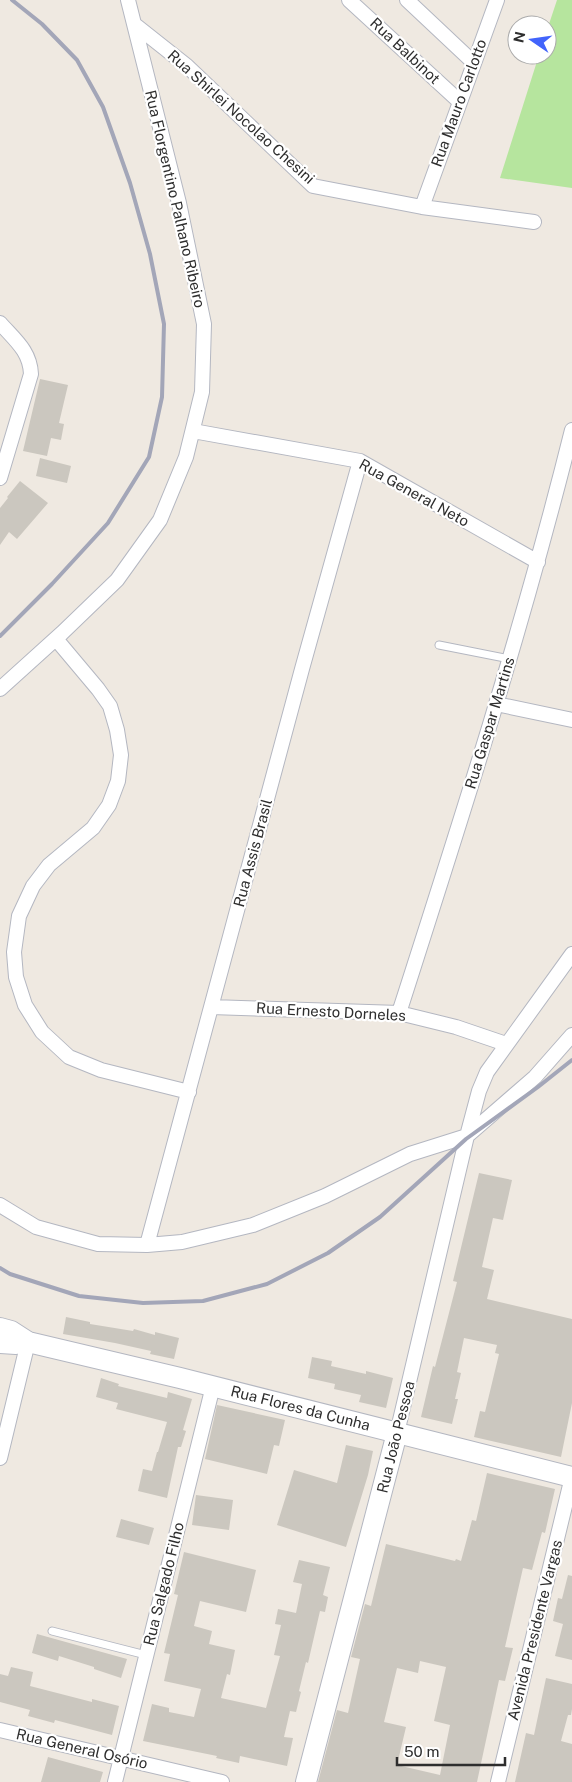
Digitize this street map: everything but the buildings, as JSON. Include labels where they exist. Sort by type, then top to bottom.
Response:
[{"type":"street","name":"Rua Florgentino Palhano Ribeiro","points":[[0,689],[56,639],[117,580],[160,520],[186,457],[202,392],[204,324],[179,203],[128,0]]},
{"type":"street","name":"Rua Balbinot","points":[[349,0],[460,102]]},
{"type":"street","points":[[407,0],[474,63]]},
{"type":"street","name":"Rua Mauro Carlotto","points":[[422,207],[497,0]]},
{"type":"street","name":"Rua Shirlei Nocolao Chesini","points":[[134,24],[188,66],[313,186],[422,207],[534,222]]},
{"type":"street","points":[[0,323],[28,355],[31,363],[31,374],[0,478]]},
{"type":"street","name":"Rua Gaspar Martins","points":[[399,1014],[510,659],[538,562],[572,430]]},
{"type":"street","name":"Rua General Neto","points":[[193,431],[360,461],[538,562]]},
{"type":"street","name":"Rua Assis Brasil","points":[[147,1246],[360,461]]},
{"type":"street","points":[[56,639],[98,688],[110,706],[117,730],[121,755],[118,781],[109,805],[93,828],[49,865],[33,886],[19,916],[14,952],[16,978],[25,1005],[42,1032],[69,1057],[101,1070],[189,1092]]},
{"type":"street","points":[[496,704],[572,720]]},
{"type":"street","name":"Rua João Pessoa","points":[[306,1782],[398,1433],[479,1091],[487,1072],[506,1044],[572,954]]},
{"type":"street","name":"Rua Ernesto Dorneles","points":[[211,1007],[399,1014],[456,1027],[506,1044]]},
{"type":"street","points":[[0,1205],[36,1227],[98,1244],[147,1246],[182,1242],[253,1224],[325,1196],[410,1154],[467,1136],[536,1077],[572,1035]]},
{"type":"street","name":"Rua Flores da Cunha","points":[[5,1336],[213,1386],[572,1477]]},
{"type":"street","points":[[0,1458],[28,1342]]},
{"type":"street","name":"Rua Salgado Filho","points":[[115,1782],[213,1386]]},
{"type":"street","name":"Avenida Presidente Vargas","points":[[498,1782],[572,1477]]},
{"type":"street","name":"Rua General Osório","points":[[0,1730],[222,1782]]},
{"type":"lane","points":[[439,646],[510,659]]},
{"type":"lane","points":[[52,1631],[146,1655]]},
{"type":"green space","points":[[557,0],[572,0],[572,188],[500,178],[536,65],[557,65],[557,15],[552,15]]},
{"type":"railway","points":[[0,636],[52,584],[108,523],[149,457],[162,397],[164,324],[150,254],[130,183],[103,107],[77,60],[42,24],[12,0]]},
{"type":"railway","points":[[0,1268],[10,1274],[79,1296],[143,1303],[203,1301],[267,1284],[328,1253],[380,1217],[466,1139],[572,1060]]}]
